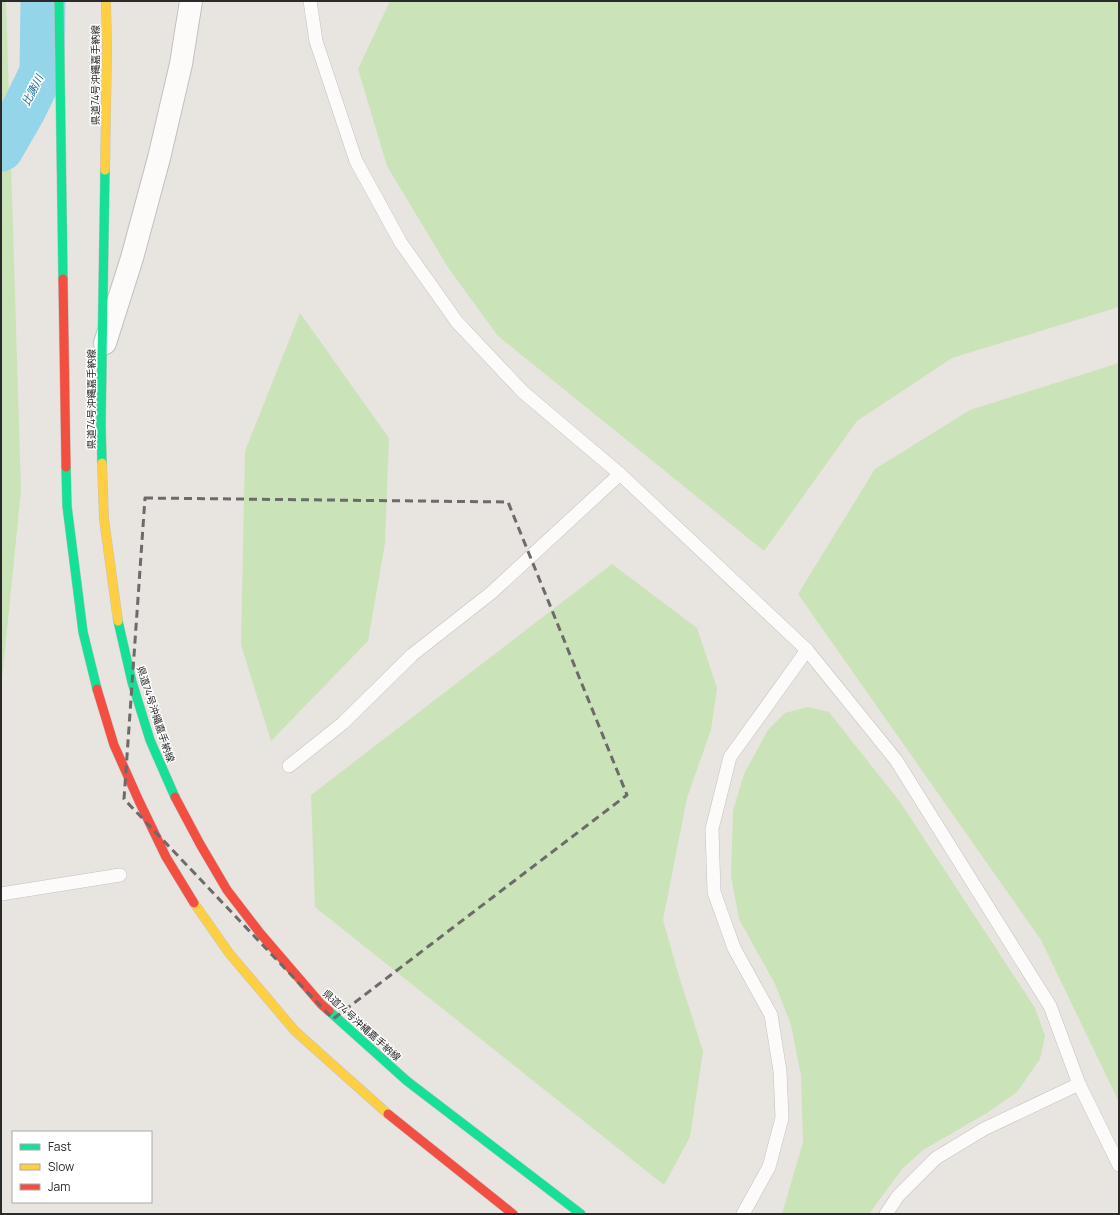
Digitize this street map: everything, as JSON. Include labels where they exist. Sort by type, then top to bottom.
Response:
[{"type":"main road","points":[[59,1],[67,506],[83,632],[97,689],[114,745],[166,857],[192,900],[229,953],[295,1031],[389,1115],[513,1214]]},
{"type":"main road","name":"県道74号沖縄嘉手納線","points":[[106,1],[108,48],[101,425],[104,519],[118,622],[132,682],[150,740],[171,790],[227,890],[260,933],[321,1004],[407,1081],[581,1214]]},
{"type":"street","points":[[102,350],[132,258],[159,158],[181,64],[191,1]]},
{"type":"lane","points":[[310,1],[316,41],[356,161],[401,243],[457,322],[523,392],[620,474],[807,650],[896,760],[1050,1006],[1079,1084],[1119,1165]]},
{"type":"lane","points":[[289,766],[343,723],[412,655],[491,593],[620,474]]},
{"type":"lane","points":[[743,1214],[769,1167],[782,1118],[780,1071],[771,1015],[734,948],[714,892],[712,829],[730,757],[807,650]]},
{"type":"lane","points":[[1,894],[120,875]]},
{"type":"lane","points":[[886,1214],[898,1196],[936,1158],[984,1129],[1079,1084]]},
{"type":"highlighted area","points":[[145,498],[508,502],[627,795],[333,1019],[124,799]]},
{"type":"green space","points":[[1,1],[6,1],[21,490],[1,690]]},
{"type":"green space","points":[[390,1],[1119,1],[1119,307],[952,358],[857,421],[764,551],[498,336],[449,269],[387,166],[358,69]]},
{"type":"green space","points":[[300,313],[389,438],[385,543],[368,641],[271,741],[241,645],[245,451]]},
{"type":"green space","points":[[1119,363],[1119,1102],[1041,940],[798,594],[875,469],[970,410]]},
{"type":"green space","points":[[612,564],[697,628],[717,688],[711,730],[687,798],[663,920],[703,1051],[690,1137],[664,1185],[315,907],[311,795]]},
{"type":"green space","points":[[808,707],[829,712],[900,802],[1035,1008],[1045,1036],[1040,1059],[1017,1092],[987,1113],[923,1150],[902,1169],[869,1214],[782,1214],[803,1142],[801,1075],[791,1025],[775,984],[739,919],[731,876],[733,811],[744,774],[768,730],[785,713]]},
{"type":"waterway","name":"比謝川","points":[[1,149],[24,109],[42,72],[43,1]]},
{"type":"traffic: fast","points":[[59,1],[63,279]]},
{"type":"traffic: fast","points":[[102,463],[101,425],[105,170]]},
{"type":"traffic: fast","points":[[66,467],[67,506],[83,632],[97,689]]},
{"type":"traffic: fast","points":[[118,621],[132,682],[150,740],[175,797]]},
{"type":"traffic: fast","points":[[329,1011],[407,1081],[581,1214]]},
{"type":"traffic: slow","points":[[105,170],[107,48],[106,1]]},
{"type":"traffic: slow","points":[[102,463],[104,519],[118,621]]},
{"type":"traffic: slow","points":[[194,903],[229,953],[295,1031],[388,1114]]},
{"type":"traffic: jam","points":[[63,279],[66,467]]},
{"type":"traffic: jam","points":[[97,689],[114,745],[139,801],[166,857],[194,903]]},
{"type":"traffic: jam","points":[[175,797],[227,890],[260,933],[321,1004],[329,1011]]},
{"type":"traffic: jam","points":[[388,1114],[513,1214]]}]
